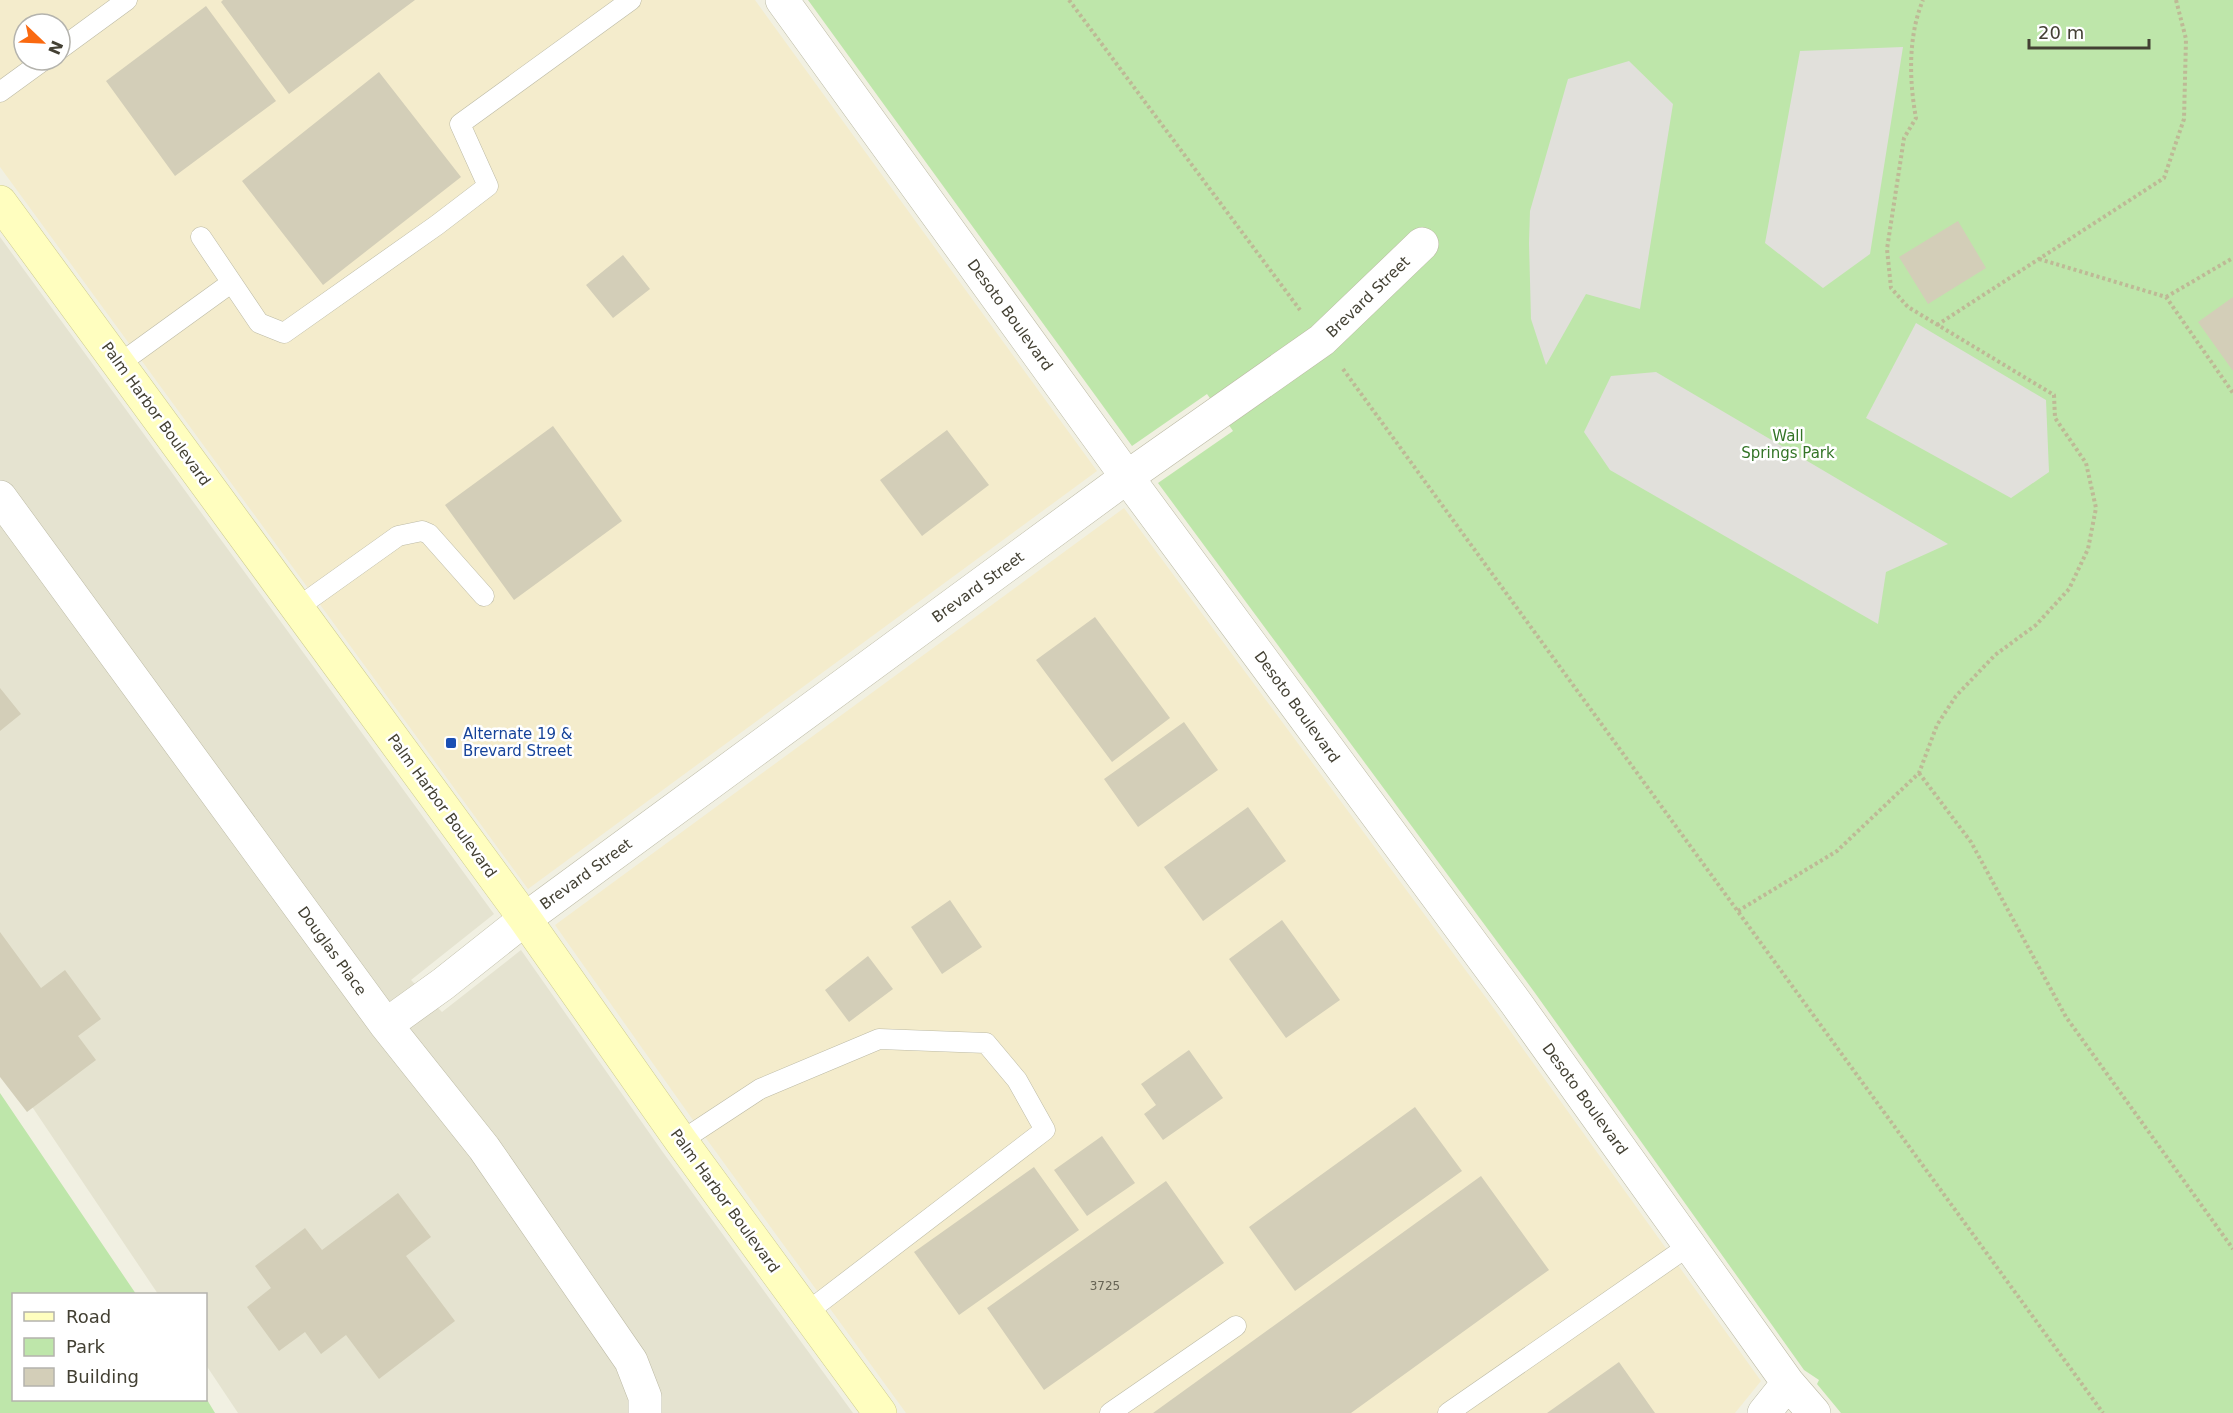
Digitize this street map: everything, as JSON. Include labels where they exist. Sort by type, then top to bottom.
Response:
[{"type":"main road","name":"Palm Harbor Boulevard","points":[[0,202],[525,919],[681,1141],[880,1413]]},
{"type":"street","name":"Desoto Boulevard","points":[[782,0],[1127,477],[1516,1003],[1788,1383],[1814,1413]]},
{"type":"street","name":"Brevard Street","points":[[386,1025],[443,984],[525,919],[1127,477],[1323,340],[1422,244]]},
{"type":"street","name":"Douglas Place","points":[[0,497],[386,1025],[484,1148],[631,1361],[645,1397],[645,1413]]},
{"type":"street","points":[[1764,1413],[1788,1383]]},
{"type":"lane","points":[[72,40],[127,0]]},
{"type":"lane","points":[[201,237],[259,323],[284,333],[437,225],[488,186],[460,123],[631,0]]},
{"type":"lane","points":[[0,92],[28,72]]},
{"type":"lane","points":[[119,364],[231,283]]},
{"type":"lane","points":[[297,608],[398,536],[422,531],[429,534],[484,596]]},
{"type":"lane","points":[[681,1141],[760,1089],[879,1039],[986,1043],[1017,1080],[1045,1130],[806,1312]]},
{"type":"lane","points":[[1448,1413],[1690,1245]]},
{"type":"lane","points":[[1110,1413],[1236,1326]]},
{"type":"path","points":[[1069,0],[1323,340],[2103,1413]]},
{"type":"path","points":[[1738,911],[1838,851],[1919,774],[1937,725],[1956,696],[1995,655],[2036,625],[2069,589],[2088,549],[2096,508],[2086,463],[2055,418],[2054,394],[1908,307],[1891,288],[1887,249],[1904,138],[1916,118],[1911,90],[1915,20],[1923,0]]},
{"type":"path","points":[[1937,324],[2164,178],[2184,119],[2186,39],[2176,0]]},
{"type":"path","points":[[2166,297],[2233,258]]},
{"type":"path","points":[[2038,259],[2166,297],[2233,393]]},
{"type":"path","points":[[1919,774],[1971,842],[2066,1017],[2233,1249]]},
{"type":"shaded area","points":[[0,0],[755,0],[1097,471],[528,889],[0,167]]},
{"type":"shaded area","points":[[1903,47],[1870,254],[1823,288],[1765,243],[1800,51]]},
{"type":"shaded area","points":[[1629,61],[1673,104],[1640,309],[1586,294],[1546,365],[1531,319],[1530,211],[1568,79]]},
{"type":"shaded area","points":[[0,237],[494,914],[411,980],[442,1012],[521,950],[662,1151],[853,1413],[238,1413],[207,1366],[207,1293],[157,1293],[0,1059]]},
{"type":"shaded area","points":[[1916,323],[2046,400],[2049,472],[2011,498],[1866,418]]},
{"type":"shaded area","points":[[1656,372],[1948,544],[1886,572],[1878,624],[1610,470],[1584,432],[1611,376]]},
{"type":"shaded area","points":[[1124,508],[1498,1014],[1761,1381],[1735,1413],[906,1413],[700,1130],[555,925]]},
{"type":"green space","name":"Wall Springs Park","points":[[808,0],[2233,0],[2233,1413],[1841,1413],[1817,1384],[1819,1380],[1804,1370],[1535,993],[1158,483],[1233,431],[1207,394],[1132,446]]},
{"type":"green space","points":[[0,1093],[135,1293],[12,1293],[12,1401],[207,1400],[215,1413],[0,1413]]},
{"type":"building","points":[[223,0],[415,0],[289,94],[221,2]]},
{"type":"building","points":[[206,6],[276,101],[175,176],[106,81]]},
{"type":"building","points":[[379,72],[461,177],[323,285],[242,181]]},
{"type":"building","points":[[1958,221],[1986,268],[1928,304],[1899,257]]},
{"type":"building","points":[[623,255],[650,289],[613,318],[586,285]]},
{"type":"building","points":[[2233,297],[2233,371],[2198,322]]},
{"type":"building","points":[[553,426],[622,521],[514,600],[445,505]]},
{"type":"building","points":[[947,430],[989,485],[922,536],[880,480]]},
{"type":"building","points":[[1095,617],[1170,718],[1112,762],[1036,660]]},
{"type":"building","points":[[0,688],[21,714],[0,731]]},
{"type":"building","points":[[1184,722],[1218,770],[1138,827],[1104,779]]},
{"type":"building","points":[[1248,807],[1286,861],[1203,921],[1164,867]]},
{"type":"building","points":[[950,900],[982,947],[942,974],[911,927]]},
{"type":"building","points":[[1282,920],[1340,1000],[1286,1038],[1229,959]]},
{"type":"building","points":[[0,932],[41,988],[65,970],[101,1019],[78,1036],[96,1060],[27,1112],[0,1077]]},
{"type":"building","points":[[868,956],[893,989],[849,1022],[825,990]]},
{"type":"building","points":[[1189,1050],[1223,1098],[1163,1140],[1144,1114],[1156,1105],[1141,1084]]},
{"type":"building","points":[[1415,1107],[1462,1171],[1295,1291],[1249,1227]]},
{"type":"building","points":[[1102,1136],[1135,1183],[1087,1216],[1054,1170]]},
{"type":"building","points":[[1034,1167],[1079,1230],[959,1315],[914,1252]]},
{"type":"building","points":[[1481,1176],[1549,1270],[1351,1413],[1153,1413]]},
{"type":"building","points":[[1166,1181],[1224,1263],[1044,1390],[987,1308]]},
{"type":"building","points":[[398,1193],[431,1237],[406,1256],[455,1321],[379,1379],[346,1335],[321,1354],[305,1332],[279,1351],[247,1307],[271,1288],[255,1266],[305,1228],[322,1250]]},
{"type":"building","points":[[1619,1362],[1655,1413],[1547,1413]]},
{"type":"place","name":"Alternate 19 & Brevard Street","points":[[451,743]]}]
